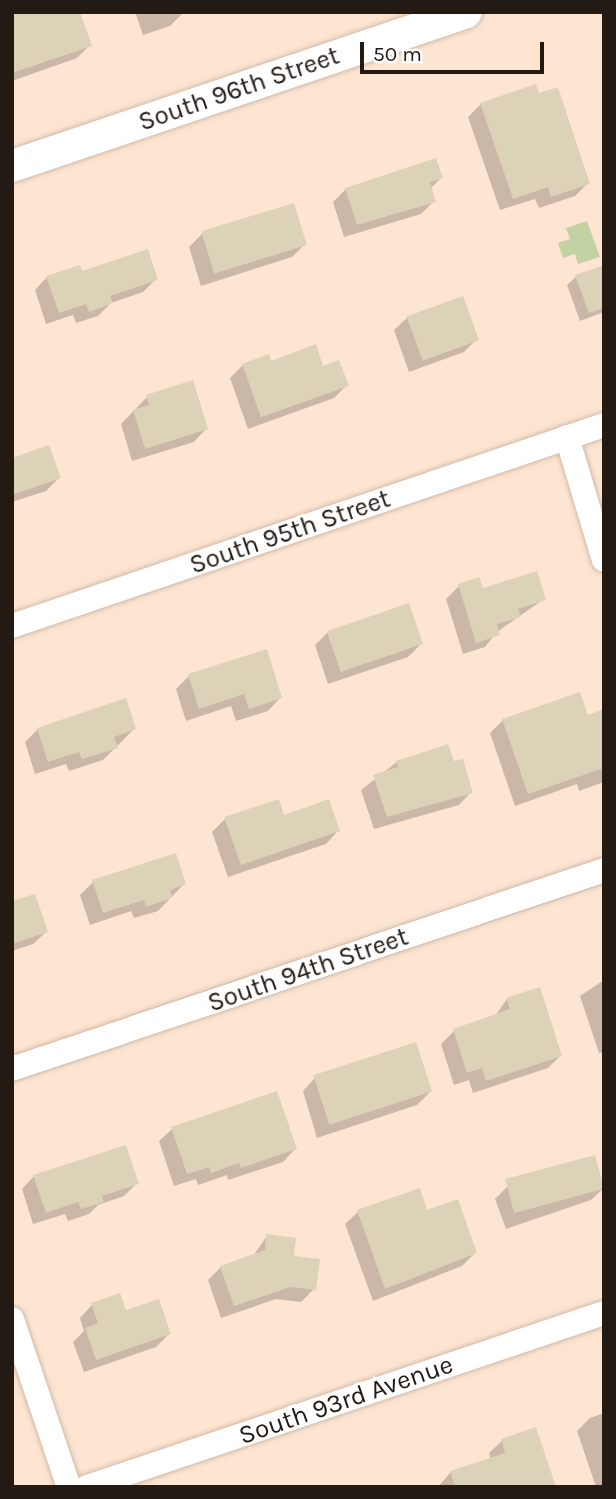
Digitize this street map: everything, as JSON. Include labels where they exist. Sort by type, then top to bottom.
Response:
[{"type":"street","name":"South 96th Street","points":[[12,166],[466,12]]},
{"type":"street","name":"South 95th Street","points":[[12,626],[604,425]]},
{"type":"street","points":[[567,437],[604,560]]},
{"type":"street","name":"South 94th Street","points":[[12,1069],[604,870]]},
{"type":"street","name":"South 93rd Avenue","points":[[87,1487],[604,1313]]},
{"type":"street","points":[[12,1319],[69,1487]]},
{"type":"shaded area","points":[[587,221],[600,257],[578,264],[575,254],[563,258],[558,243],[570,239],[566,228]]},
{"type":"building","points":[[12,12],[80,12],[92,46],[12,73]]},
{"type":"building","points":[[536,84],[539,93],[558,87],[590,184],[551,197],[548,187],[513,199],[480,103]]},
{"type":"building","points":[[436,158],[443,178],[430,182],[436,202],[357,225],[345,188]]},
{"type":"building","points":[[294,203],[307,245],[214,273],[201,231]]},
{"type":"building","points":[[148,249],[158,280],[110,296],[113,303],[89,312],[86,304],[59,313],[46,276],[80,265],[82,271]]},
{"type":"building","points":[[604,265],[604,308],[589,313],[575,275]]},
{"type":"building","points":[[463,296],[479,340],[423,361],[407,317]]},
{"type":"building","points":[[316,344],[323,366],[339,360],[349,386],[261,417],[242,364],[269,354],[271,361]]},
{"type":"building","points":[[193,380],[208,429],[145,449],[133,410],[149,405],[146,395]]},
{"type":"building","points":[[49,445],[61,478],[12,495],[12,458]]},
{"type":"building","points":[[537,571],[546,600],[518,609],[521,617],[497,624],[500,635],[476,643],[458,584],[479,577],[483,588]]},
{"type":"building","points":[[409,603],[423,644],[341,672],[327,631]]},
{"type":"building","points":[[267,649],[282,698],[249,709],[244,694],[199,709],[188,674]]},
{"type":"building","points":[[580,692],[588,715],[604,709],[604,768],[528,794],[502,719]]},
{"type":"building","points":[[126,698],[136,729],[114,737],[118,748],[82,759],[79,752],[48,762],[37,728]]},
{"type":"building","points":[[448,744],[454,761],[463,759],[473,793],[387,817],[373,775],[398,767],[396,761]]},
{"type":"building","points":[[279,799],[284,815],[329,799],[340,831],[241,865],[224,817]]},
{"type":"building","points":[[176,853],[186,884],[170,890],[172,898],[146,907],[144,900],[103,913],[92,880]]},
{"type":"building","points":[[35,894],[48,932],[12,944],[12,901]]},
{"type":"building","points":[[540,987],[562,1056],[486,1081],[482,1068],[467,1073],[453,1029],[510,1009],[506,998]]},
{"type":"building","points":[[416,1042],[432,1091],[329,1125],[313,1075]]},
{"type":"building","points":[[277,1091],[297,1149],[241,1168],[239,1163],[211,1173],[209,1167],[187,1174],[171,1127]]},
{"type":"building","points":[[126,1145],[139,1184],[102,1196],[104,1202],[81,1209],[78,1202],[46,1213],[33,1175]]},
{"type":"building","points":[[595,1155],[604,1189],[514,1213],[505,1179]]},
{"type":"building","points":[[420,1188],[427,1210],[458,1199],[477,1253],[385,1289],[357,1210]]},
{"type":"building","points":[[266,1234],[296,1238],[294,1256],[320,1259],[316,1290],[290,1287],[234,1306],[220,1266],[265,1250]]},
{"type":"building","points":[[120,1293],[126,1310],[159,1299],[171,1334],[96,1360],[85,1328],[98,1323],[91,1303]]},
{"type":"building","points":[[536,1427],[556,1487],[455,1487],[450,1471],[505,1453],[501,1439]]}]
